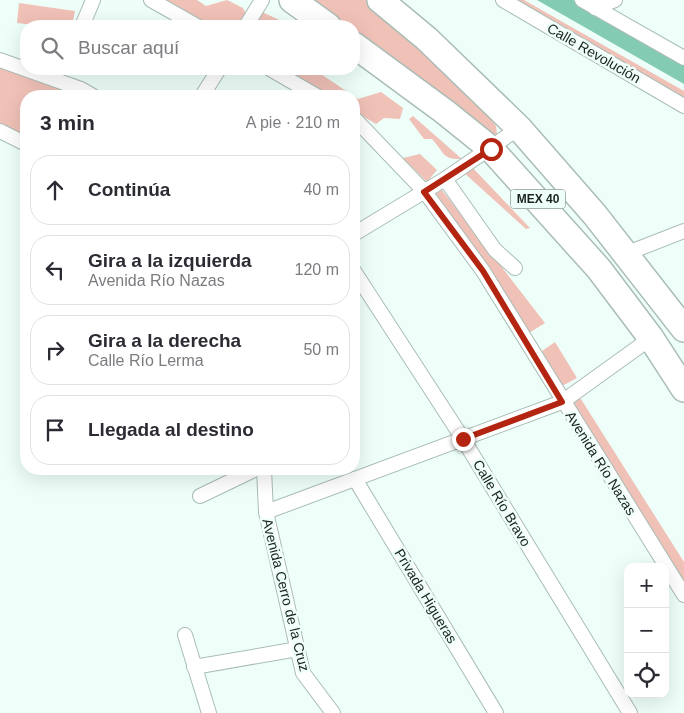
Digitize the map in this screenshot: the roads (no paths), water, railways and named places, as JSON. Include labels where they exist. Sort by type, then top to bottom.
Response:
[{"type":"highway","points":[[292,0],[320,20]]},
{"type":"highway","name":"MEX 40","points":[[380,0],[427,39],[519,128],[562,176],[684,329]]},
{"type":"highway","name":"MEX 40","points":[[360,49],[446,112],[491,149],[599,269],[650,338],[684,389]]},
{"type":"street","points":[[85,20],[93,0]]},
{"type":"street","points":[[151,0],[186,20]]},
{"type":"street","points":[[250,20],[262,0]]},
{"type":"street","name":"Calle Revolución","points":[[503,0],[684,106]]},
{"type":"street","points":[[582,0],[684,58]]},
{"type":"street","points":[[595,8],[615,0]]},
{"type":"street","points":[[0,60],[20,67]]},
{"type":"street","points":[[42,75],[83,90]]},
{"type":"street","points":[[206,90],[215,75]]},
{"type":"street","points":[[280,75],[307,90]]},
{"type":"street","name":"Avenida Río Nazas","points":[[360,122],[424,192],[483,271],[562,402],[684,596]]},
{"type":"street","points":[[360,230],[445,179],[519,128]]},
{"type":"street","points":[[0,131],[20,141]]},
{"type":"street","points":[[445,179],[495,250],[515,268]]},
{"type":"street","points":[[625,254],[684,231]]},
{"type":"street","name":"Calle Río Bravo","points":[[360,280],[463,439],[630,713]]},
{"type":"street","points":[[266,512],[562,402],[650,338]]},
{"type":"street","points":[[200,496],[244,475]]},
{"type":"street","name":"Avenida Cerro de la Cruz","points":[[264,475],[266,512],[303,673],[333,713]]},
{"type":"street","name":"Privada Higueras","points":[[355,479],[496,713]]},
{"type":"street","points":[[185,635],[209,713]]},
{"type":"street","points":[[194,667],[298,649]]}]
